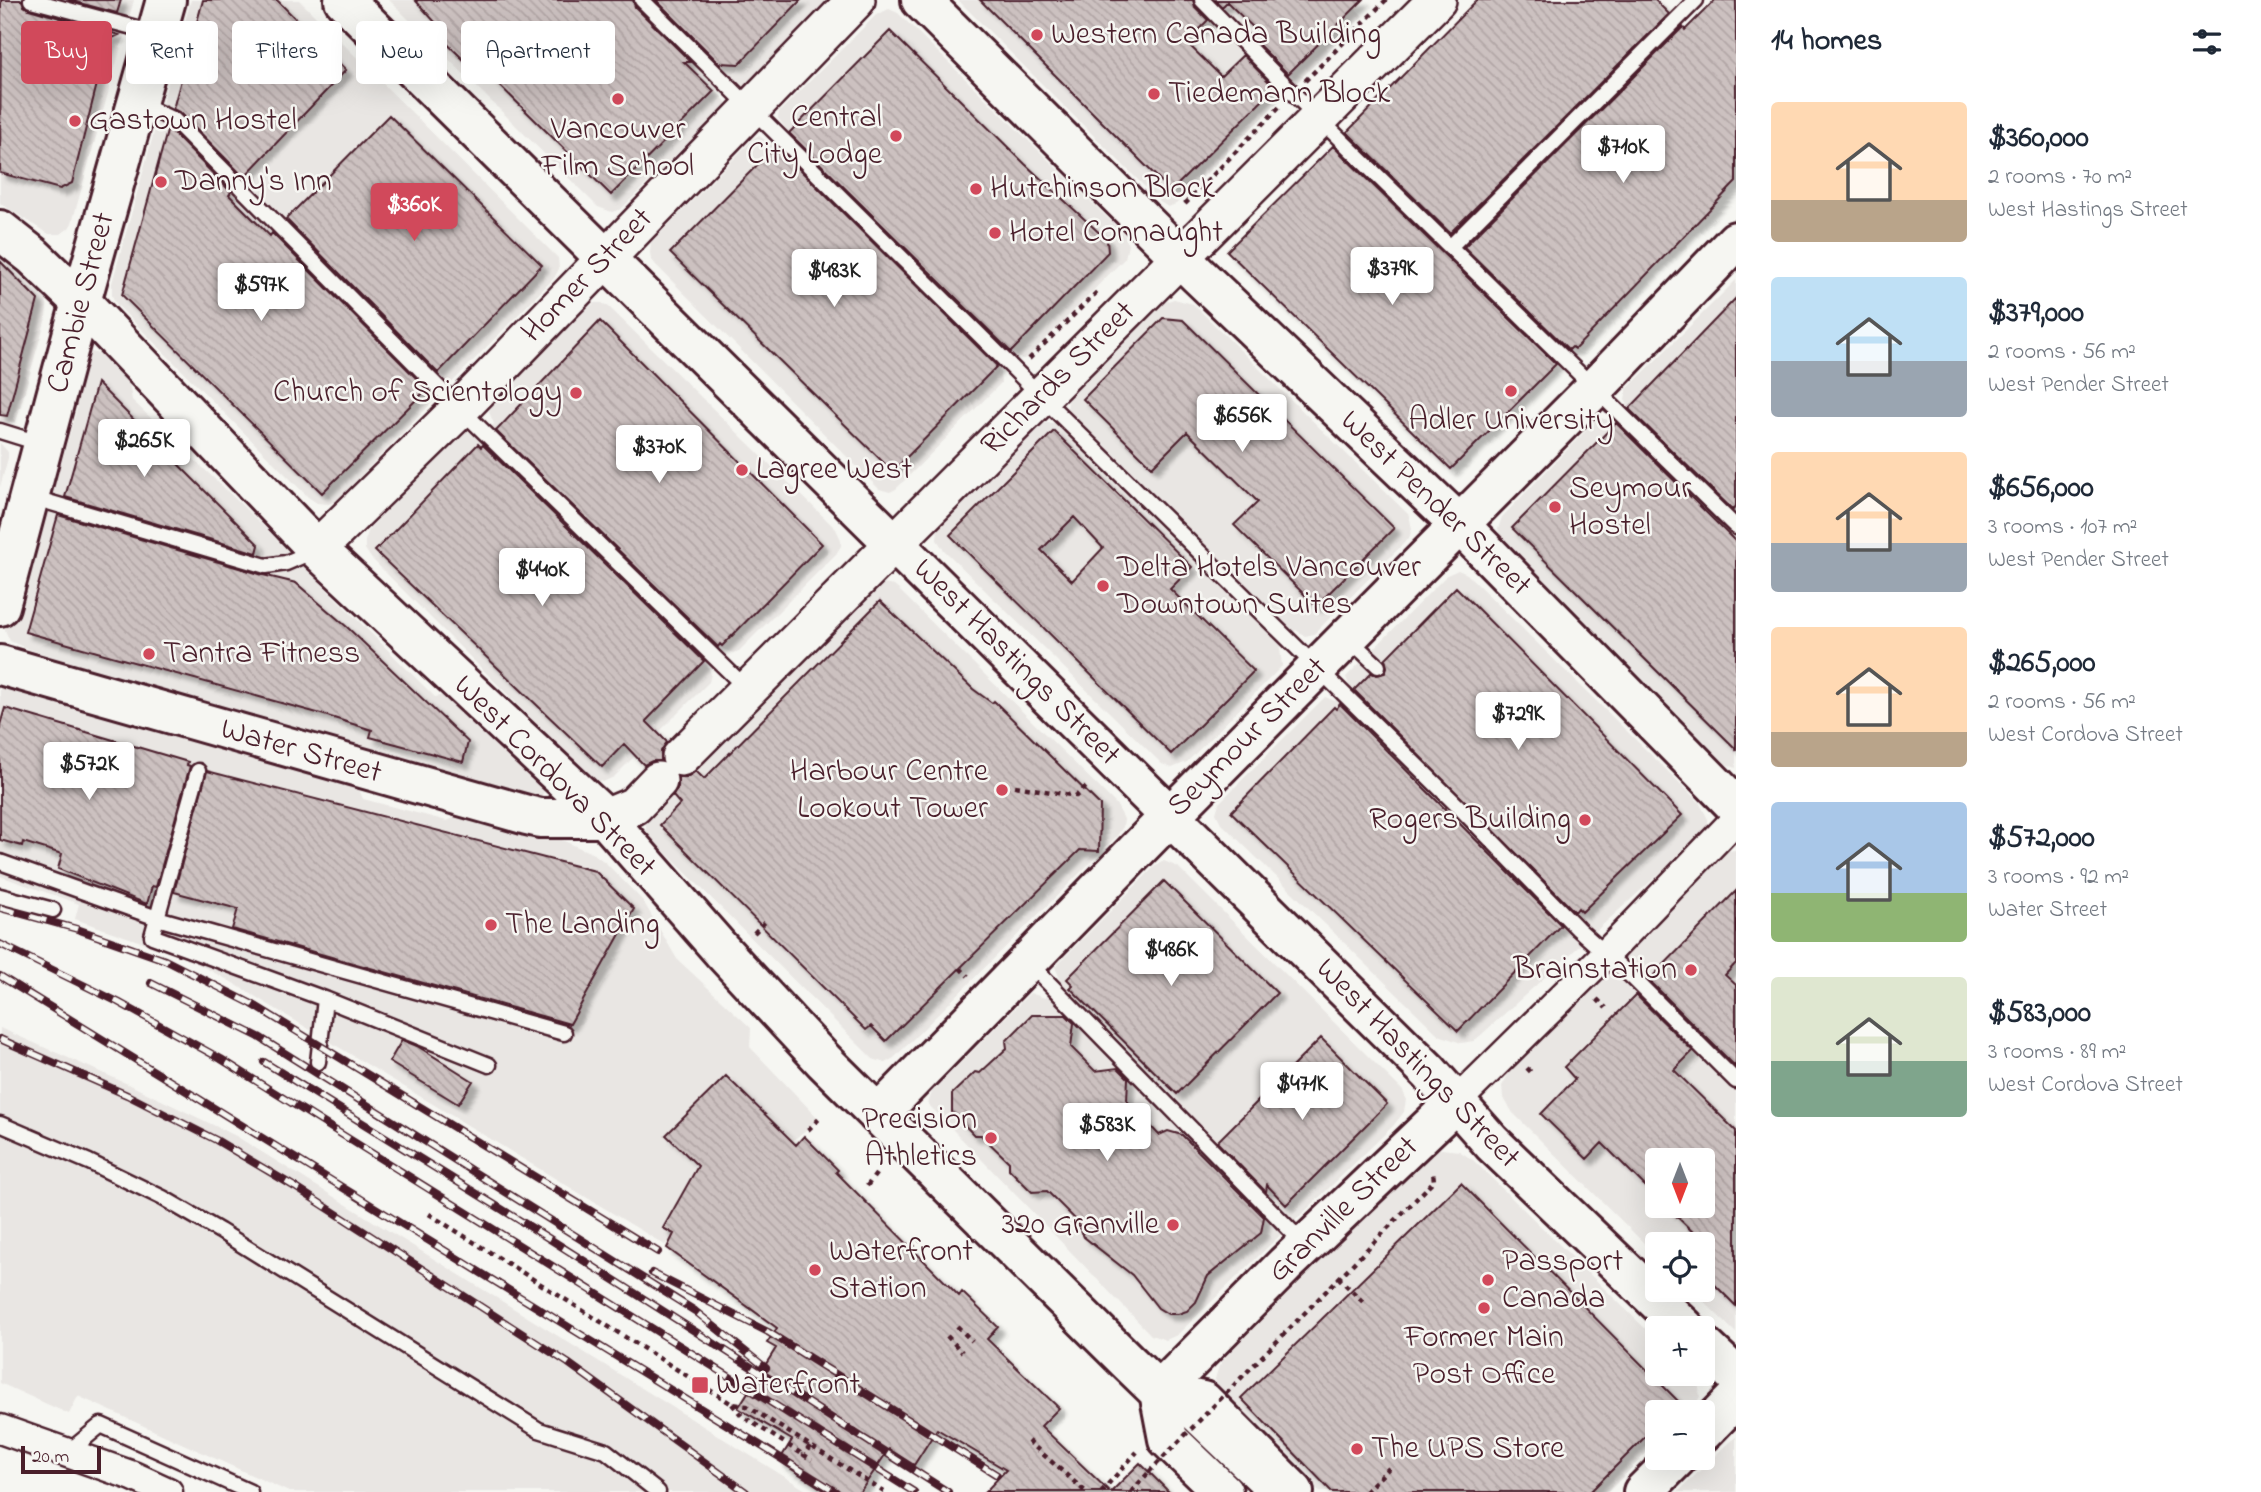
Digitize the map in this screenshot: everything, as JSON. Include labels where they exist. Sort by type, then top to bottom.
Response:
[{"type":"main road","name":"West Hastings Street","points":[[344,0],[1429,1072],[1492,1143],[1672,1316]]},
{"type":"main road","name":"West Pender Street","points":[[921,0],[1181,258],[1459,524],[1736,806]]},
{"type":"main road","name":"Cambie Street","points":[[0,606],[161,16]]},
{"type":"main road","name":"West Cordova Street","points":[[0,230],[33,256],[81,302],[317,549],[605,818],[722,951],[824,1061],[1159,1392]]},
{"type":"main road","name":"Seymour Street","points":[[878,1115],[1736,242]]},
{"type":"main road","name":"Water Street","points":[[0,665],[527,815],[540,818],[605,818]]},
{"type":"main road","name":"Granville Street","points":[[1159,1392],[1455,1103]]},
{"type":"main road","points":[[1715,1356],[1736,1376]]},
{"type":"main road","points":[[1223,1492],[1168,1439],[1159,1392],[1203,1401],[1294,1492]]},
{"type":"main road","points":[[1715,1420],[1736,1398]]},
{"type":"main road","points":[[1643,1492],[1665,1470]]},
{"type":"street","name":"Homer Street","points":[[317,549],[460,409],[856,0]]},
{"type":"street","name":"Richards Street","points":[[605,818],[634,806],[1437,0]]},
{"type":"street","name":"Granville Street","points":[[1455,1103],[1606,954],[1736,819]]},
{"type":"street","points":[[0,1429],[133,1476],[169,1492]]},
{"type":"lane","points":[[31,0],[161,16]]},
{"type":"lane","points":[[642,0],[1319,667],[1578,929],[1736,1082]]},
{"type":"lane","points":[[1202,0],[1736,527]]},
{"type":"lane","points":[[1450,247],[1696,0]]},
{"type":"lane","points":[[137,103],[174,120],[460,409],[747,690]]},
{"type":"lane","points":[[0,431],[44,444]]},
{"type":"lane","points":[[30,497],[266,566],[286,563],[317,549]]},
{"type":"lane","points":[[1347,638],[1378,666]]},
{"type":"lane","points":[[198,771],[152,936],[326,999],[489,1065]]},
{"type":"lane","points":[[0,862],[157,918],[564,1033]]},
{"type":"lane","points":[[0,896],[53,910]]},
{"type":"lane","points":[[1028,962],[1306,1247]]},
{"type":"lane","points":[[318,1062],[326,999]]},
{"type":"lane","points":[[0,1124],[89,1162],[163,1198],[539,1430],[606,1451],[658,1492]]},
{"type":"lane","points":[[1159,1392],[1263,1492]]},
{"type":"lane","points":[[67,1453],[102,1425],[250,1492]]},
{"type":"path","points":[[1308,79],[1386,0]]},
{"type":"path","points":[[1182,208],[1285,101]]},
{"type":"path","name":"Richards Street","points":[[1029,359],[1103,285]]},
{"type":"path","points":[[1015,786],[1076,796],[1087,786]]},
{"type":"path","points":[[754,933],[765,922]]},
{"type":"path","points":[[960,968],[968,976]]},
{"type":"path","points":[[808,1130],[819,1119]]},
{"type":"path","points":[[1131,1492],[1434,1181],[1433,1172]]},
{"type":"path","points":[[867,1186],[876,1174]]},
{"type":"path","points":[[429,1214],[732,1404],[742,1416],[802,1454]]},
{"type":"path","points":[[911,1248],[920,1240]]},
{"type":"path","points":[[1338,1277],[1365,1304]]},
{"type":"path","points":[[957,1326],[972,1341]]},
{"type":"path","points":[[947,1336],[962,1352]]},
{"type":"path","points":[[732,1404],[747,1406],[884,1492]]},
{"type":"path","points":[[1028,1441],[1086,1492]]},
{"type":"path","points":[[810,1446],[804,1455],[812,1460]]},
{"type":"path","points":[[1101,1492],[1137,1452]]},
{"type":"path","points":[[1365,1492],[1389,1468]]},
{"type":"shaded area","points":[[0,0],[134,0],[112,79],[112,21],[21,21],[21,84],[111,84],[69,228],[61,234],[49,234],[0,203]]},
{"type":"shaded area","points":[[191,0],[299,0],[320,21],[232,21],[232,84],[342,84],[342,43],[356,57],[356,84],[383,84],[558,258],[559,269],[554,278],[337,500],[329,504],[317,503],[308,497],[117,305],[112,296],[112,283],[168,84],[218,84],[218,21],[185,21]]},
{"type":"shaded area","points":[[389,0],[828,0],[745,87],[731,76],[716,91],[726,105],[621,209],[612,212],[598,207],[474,84],[615,84],[615,21],[461,21],[461,71],[447,57],[447,21],[410,21]]},
{"type":"shaded area","points":[[958,0],[1347,0],[1363,16],[1176,204],[1168,207]]},
{"type":"shaded area","points":[[889,9],[898,13],[1125,235],[1128,245],[1125,258],[1028,357],[1024,359],[1010,356],[999,367],[1001,383],[890,492],[879,489],[656,265],[650,253],[651,243],[755,137],[759,136],[771,144],[787,130],[778,118],[779,112],[876,15]]},
{"type":"shaded area","points":[[0,257],[38,288],[46,298],[47,305],[46,318],[16,422],[4,423],[0,443]]},
{"type":"shaded area","points":[[1736,280],[1736,768],[1726,764],[1502,541],[1498,529],[1502,517],[1597,419],[1615,422],[1629,408],[1625,399],[1627,389]]},
{"type":"shaded area","points":[[1174,299],[1193,304],[1409,515],[1412,529],[1409,538],[1314,634],[1305,636],[1296,630],[1280,648],[1282,666],[1187,762],[1172,768],[1162,764],[944,550],[937,540],[938,526],[942,521],[1039,423],[1055,423],[1067,411],[1069,394],[1156,305]]},
{"type":"shaded area","points":[[595,303],[609,307],[836,529],[841,540],[836,554],[739,651],[733,653],[720,648],[707,664],[711,674],[709,682],[614,777],[603,782],[592,779],[365,549],[369,529],[465,432],[471,432],[478,438],[494,424],[489,412],[492,404]]},
{"type":"shaded area","points":[[92,352],[101,355],[129,382],[132,400],[435,697],[454,697],[545,787],[543,794],[538,798],[521,795],[247,713],[232,714],[10,641],[5,630],[21,580],[30,570],[77,408],[74,398],[85,356]]},
{"type":"shaded area","points":[[0,443],[8,452],[8,458],[0,487]]},
{"type":"shaded area","points":[[1458,570],[1467,574],[1699,802],[1708,819],[1708,826],[1702,835],[1481,1035],[1474,1041],[1461,1043],[1439,1035],[1221,823],[1216,813],[1219,803],[1325,697],[1335,701],[1350,688],[1346,677],[1447,575]]},
{"type":"shaded area","points":[[883,584],[899,590],[1116,804],[1124,819],[1123,827],[1116,837],[894,1058],[885,1063],[873,1059],[646,830],[646,824],[654,809],[870,589]]},
{"type":"shaded area","points":[[0,688],[18,688],[358,787],[363,799],[447,821],[464,813],[548,834],[594,854],[643,901],[677,959],[751,1028],[750,1047],[819,1119],[665,1245],[228,980],[187,958],[75,919],[79,904],[0,876]]},
{"type":"shaded area","points":[[1736,850],[1736,1333],[1704,1302],[1715,1302],[1715,1232],[1645,1232],[1645,1244],[1513,1113],[1503,1097],[1502,1086],[1510,1071],[1726,851]]},
{"type":"shaded area","points":[[1164,861],[1178,867],[1403,1091],[1406,1099],[1404,1112],[1393,1126],[1177,1335],[1166,1340],[1151,1335],[928,1104],[932,1092],[1030,993],[1045,998],[1061,981],[1055,967],[1156,865]]},
{"type":"shaded area","points":[[0,1028],[130,1085],[236,1136],[809,1492],[289,1492],[78,1396],[69,1414],[0,1383]]},
{"type":"shaded area","points":[[1432,1151],[1459,1151],[1473,1160],[1645,1328],[1645,1386],[1699,1386],[1698,1400],[1645,1400],[1645,1454],[1608,1492],[1320,1492],[1218,1394],[1215,1379],[1219,1366],[1231,1351]]},
{"type":"shaded area","points":[[1736,1437],[1736,1492],[1678,1492],[1700,1470],[1715,1470],[1715,1456]]},
{"type":"building","points":[[1,0],[22,0],[24,6],[29,9],[71,21],[21,21],[21,84],[97,84],[72,183],[60,189],[0,173]]},
{"type":"building","points":[[68,0],[121,0],[117,13]]},
{"type":"building","points":[[203,0],[277,0],[298,21],[232,21],[232,84],[333,84],[244,177],[181,113],[173,109],[180,84],[218,84],[218,21],[197,21]]},
{"type":"building","name":"Vancouver Film School","points":[[415,0],[633,0],[635,7],[691,62],[684,62],[714,91],[611,195],[498,84],[615,84],[615,21],[461,21],[461,57],[447,44],[447,21],[434,21]]},
{"type":"building","points":[[656,0],[801,0],[739,64],[719,63]]},
{"type":"building","points":[[980,0],[1193,0],[1195,7],[1208,20],[1186,42],[1221,76],[1243,55],[1275,88],[1171,191]]},
{"type":"building","points":[[1215,0],[1363,0],[1288,74],[1256,42],[1262,36],[1227,2],[1222,7]]},
{"type":"building","points":[[1477,0],[1655,0],[1669,14],[1450,233],[1347,132]]},
{"type":"building","points":[[1715,0],[1736,0],[1736,182],[1575,349],[1572,347],[1569,350],[1464,247],[1683,27],[1685,30]]},
{"type":"building","points":[[890,31],[1025,164],[1107,240],[1108,252],[1011,352],[789,133]]},
{"type":"building","points":[[389,115],[542,265],[438,373],[286,219]]},
{"type":"building","points":[[168,128],[231,192],[229,195],[270,236],[272,233],[425,387],[425,391],[322,493],[122,295]]},
{"type":"building","points":[[776,146],[997,366],[897,467],[888,467],[670,253]]},
{"type":"building","points":[[1333,146],[1556,364],[1451,469],[1227,251]]},
{"type":"building","points":[[0,261],[38,300],[7,416],[0,415]]},
{"type":"building","points":[[1736,298],[1736,506],[1733,510],[1629,409]]},
{"type":"building","points":[[1163,318],[1183,320],[1394,528],[1316,606],[1234,525],[1258,502],[1187,432],[1152,467],[1083,399]]},
{"type":"building","points":[[600,321],[822,544],[722,646],[720,644],[718,647],[496,431]]},
{"type":"building","points":[[97,383],[259,545],[257,553],[65,497]]},
{"type":"building","points":[[1616,423],[1736,542],[1736,749],[1512,528]]},
{"type":"building","points":[[1054,431],[1192,567],[1170,589],[1254,671],[1171,754],[950,535]],"holes":[[[1074,517],[1103,548],[1072,581],[1041,550]]]},
{"type":"building","points":[[478,444],[481,447],[483,445],[704,661],[646,721],[667,742],[661,751],[661,761],[644,765],[624,744],[602,767],[375,551]]},
{"type":"building","points":[[58,515],[296,583],[347,627],[468,742],[463,762],[370,737],[372,730],[321,714],[25,632]]},
{"type":"building","points":[[1456,587],[1682,815],[1582,912],[1578,908],[1575,912],[1354,690],[1371,673],[1385,673],[1385,659]]},
{"type":"building","points":[[880,601],[973,689],[992,703],[994,701],[1100,805],[1099,851],[1080,850],[886,1041],[871,1026],[866,1030],[660,825],[680,804],[673,796],[678,787],[678,777],[687,777],[696,771],[704,779]]},
{"type":"building","points":[[1340,704],[1561,925],[1458,1031],[1231,812]]},
{"type":"building","points":[[5,708],[188,762],[187,765],[190,766],[156,887],[152,886],[147,904],[58,869],[62,854],[23,842],[22,846],[0,840],[0,725]]},
{"type":"building","points":[[207,771],[595,871],[634,909],[570,1024],[232,929],[238,909],[174,892]]},
{"type":"building","points":[[1164,881],[1277,993],[1177,1094],[1070,988],[1073,985],[1067,979]]},
{"type":"building","points":[[1736,891],[1736,963],[1725,975],[1736,985],[1736,1067],[1649,980]]},
{"type":"building","points":[[1636,995],[1693,1051],[1674,1070],[1736,1131],[1736,1306],[1715,1285],[1715,1232],[1693,1232],[1678,1218],[1715,1218],[1715,1148],[1645,1148],[1645,1186],[1602,1143],[1587,1159],[1541,1114],[1575,1079],[1564,1067]]},
{"type":"building","points":[[1032,1015],[1066,1015],[1074,1023],[1071,1047],[1095,1071],[1118,1068],[1128,1078],[1127,1101],[1159,1135],[1168,1131],[1182,1135],[1264,1217],[1261,1233],[1208,1276],[1196,1302],[1187,1311],[1168,1314],[1158,1308],[1132,1275],[1084,1237],[1077,1221],[1047,1191],[1032,1192],[1009,1169],[1009,1162],[981,1135],[974,1135],[952,1112],[952,1094],[975,1072],[980,1073],[1007,1048],[1006,1041]]},
{"type":"building","points":[[1321,1038],[1387,1104],[1286,1205],[1267,1185],[1266,1192],[1217,1142]]},
{"type":"building","points":[[402,1040],[417,1046],[473,1081],[458,1104],[389,1062]]},
{"type":"building","name":"Waterfront Station","points":[[726,1076],[796,1145],[804,1136],[959,1296],[962,1292],[998,1327],[987,1339],[1059,1408],[1041,1426],[1110,1492],[985,1492],[1006,1470],[937,1429],[914,1465],[889,1449],[860,1492],[827,1492],[779,1461],[792,1440],[738,1408],[776,1348],[767,1343],[777,1328],[667,1248],[674,1234],[663,1228],[698,1166],[666,1135]]},
{"type":"building","points":[[1461,1183],[1645,1368],[1645,1386],[1663,1386],[1677,1400],[1645,1400],[1645,1437],[1590,1492],[1332,1492],[1241,1398]]},
{"type":"building","points":[[1140,1463],[1169,1492],[1111,1492]]},
{"type":"railway","points":[[0,908],[77,929],[165,960],[252,1004],[658,1252]]},
{"type":"railway","points":[[0,944],[118,1002],[221,1059],[914,1492]]},
{"type":"railway","points":[[0,976],[836,1492]]},
{"type":"railway","points":[[151,983],[259,1037],[695,1311],[766,1368]]},
{"type":"railway","points":[[0,1039],[127,1095],[216,1140],[295,1187],[568,1363],[746,1492]]},
{"type":"railway","points":[[264,1062],[545,1236],[948,1492]]},
{"type":"railway","points":[[652,1273],[768,1332],[997,1475]]},
{"type":"place","name":"Western Canada Building","points":[[1037,35]]},
{"type":"place","name":"Tiedemann Block","points":[[1154,94]]},
{"type":"place","name":"Vancouver Film School","points":[[618,99]]},
{"type":"place","name":"Gastown Hostel","points":[[75,121]]},
{"type":"place","name":"Central City Lodge","points":[[896,136]]},
{"type":"place","name":"Danny's Inn","points":[[161,182]]},
{"type":"place","name":"Hutchinson Block","points":[[976,189]]},
{"type":"place","name":"Hotel Connaught","points":[[995,233]]},
{"type":"place","name":"Adler University","points":[[1511,391]]},
{"type":"place","name":"Church of Scientology","points":[[576,393]]},
{"type":"place","name":"Lagree West","points":[[742,470]]},
{"type":"place","name":"Seymour Hostel","points":[[1555,507]]},
{"type":"place","name":"Delta Hotels Vancouver Downtown Suites","points":[[1103,586]]},
{"type":"place","name":"Tantra Fitness","points":[[149,654]]},
{"type":"place","name":"Harbour Centre Lookout Tower","points":[[1002,790]]},
{"type":"place","name":"Rogers Building","points":[[1585,820]]},
{"type":"place","name":"The Landing","points":[[491,925]]},
{"type":"place","name":"Brainstation","points":[[1691,970]]},
{"type":"place","name":"Precision Athletics","points":[[991,1138]]},
{"type":"place","name":"320 Granville","points":[[1173,1225]]},
{"type":"place","name":"Waterfront Station","points":[[815,1270]]},
{"type":"place","name":"Passport Canada","points":[[1488,1280]]},
{"type":"place","name":"Former Main Post Office","points":[[1484,1308]]},
{"type":"place","name":"Waterfront","points":[[700,1385]]},
{"type":"place","name":"The UPS Store","points":[[1357,1449]]}]
